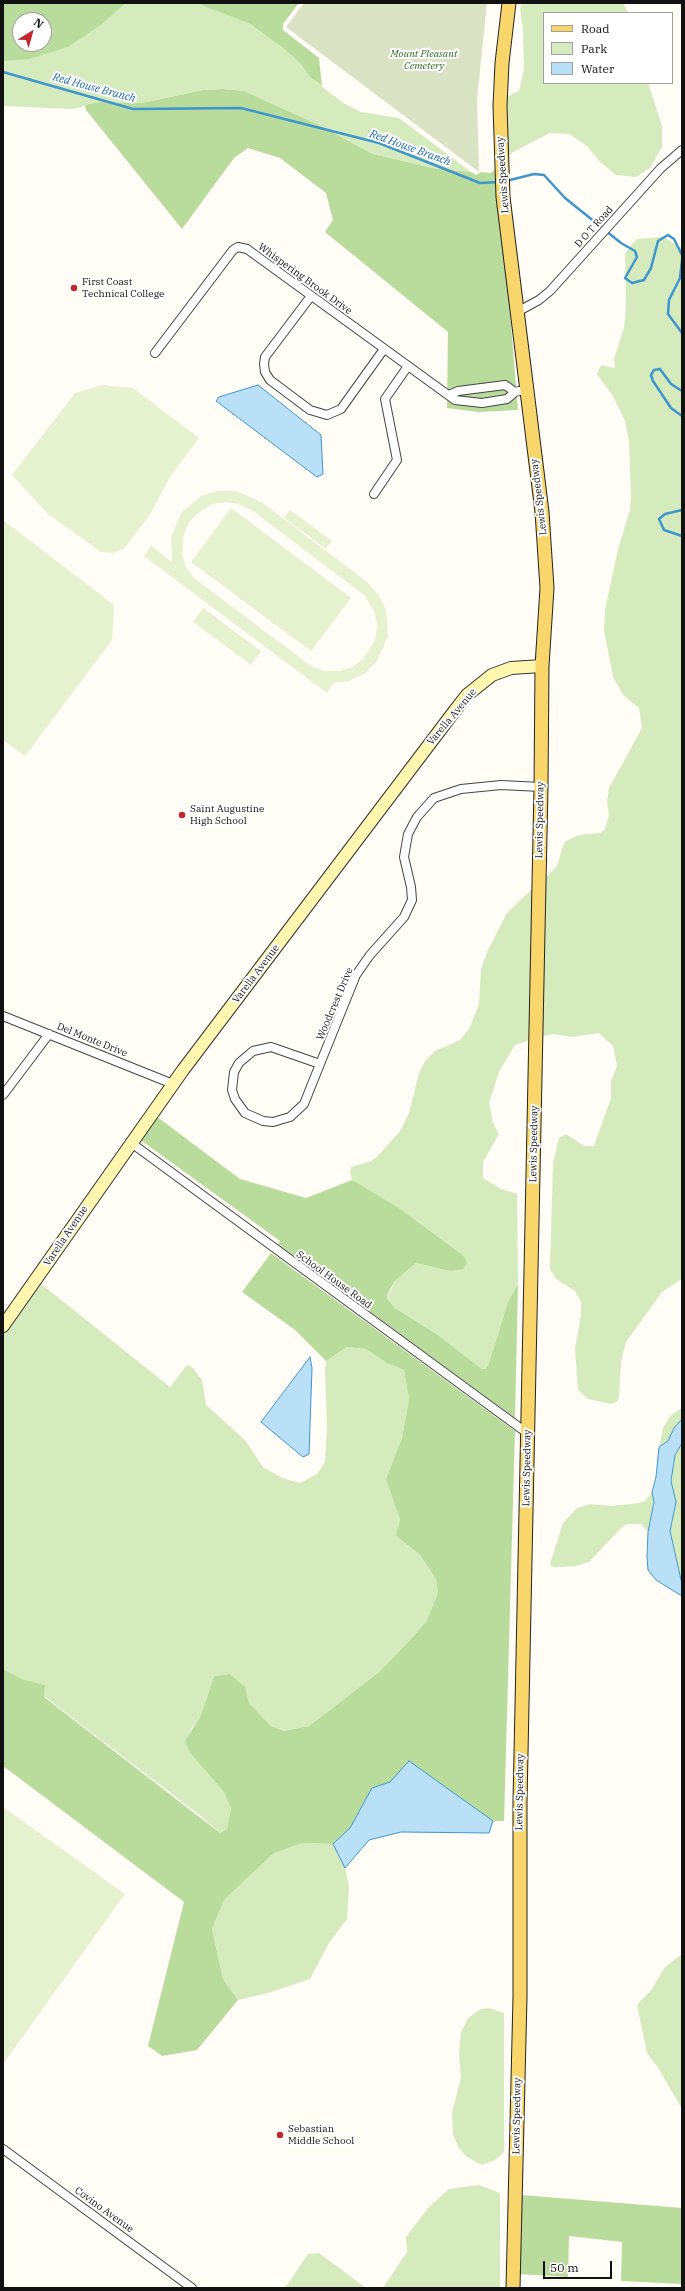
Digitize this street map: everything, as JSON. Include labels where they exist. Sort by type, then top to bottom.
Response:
[{"type":"main road","name":"Lewis Speedway","points":[[509,3],[502,77],[502,185],[517,312],[521,391],[546,550],[546,588],[542,666],[541,787],[520,1801],[519,2005],[513,2288]]},
{"type":"street","name":"D O T Road","points":[[517,312],[539,300],[550,291],[606,227],[661,168],[682,150]]},
{"type":"street","name":"Whispering Brook Drive","points":[[155,353],[233,250],[238,247],[247,249],[455,400],[462,402],[482,403],[507,399],[521,391]]},
{"type":"street","points":[[311,296],[265,357],[264,364],[265,372],[270,380],[310,410],[327,415],[341,409],[384,349]]},
{"type":"street","points":[[374,494],[397,460],[385,399],[408,366]]},
{"type":"street","points":[[449,395],[458,391],[505,385],[521,391]]},
{"type":"street","name":"Varella Avenue","points":[[3,1326],[130,1142],[467,695],[492,675],[501,671],[542,666]]},
{"type":"street","name":"Woodcrest Drive","points":[[320,1064],[276,1048],[262,1048],[253,1051],[239,1063],[234,1072],[232,1085],[235,1098],[245,1113],[263,1121],[273,1122],[290,1118],[304,1104],[356,975],[370,954],[404,917],[412,900],[411,887],[404,857],[408,834],[417,817],[434,798],[461,789],[501,785],[541,787]]},
{"type":"street","name":"Del Monte Drive","points":[[3,1016],[173,1084]]},
{"type":"street","points":[[3,1095],[49,1034]]},
{"type":"street","name":"School House Road","points":[[130,1142],[527,1433]]},
{"type":"street","name":"Covino Avenue","points":[[3,2149],[192,2288]]},
{"type":"green space","points":[[126,3],[196,3],[250,24],[283,48],[299,62],[311,78],[343,103],[361,112],[399,118],[471,172],[433,168],[373,154],[319,125],[244,91],[223,89],[203,90],[142,103],[101,102],[73,109],[3,106],[3,61],[27,52],[52,52],[52,43],[102,24]]},
{"type":"green space","points":[[126,3],[102,24],[68,47],[52,52],[52,12],[12,12],[12,52],[52,52],[29,59],[3,61],[3,4]]},
{"type":"green space","points":[[196,3],[299,3],[283,24],[283,30],[319,58],[322,86],[311,78],[299,62],[283,48],[250,24]]},
{"type":"green space","name":"Mount Pleasant Cemetery","points":[[304,3],[487,3],[477,99],[479,172],[286,27]]},
{"type":"green space","points":[[522,3],[623,3],[628,12],[543,12],[543,84],[648,84],[662,126],[662,147],[650,168],[636,177],[616,175],[600,162],[587,146],[569,134],[550,133],[513,152],[506,159],[506,97],[519,91],[524,70],[523,29],[520,9]]},
{"type":"green space","points":[[223,89],[244,91],[319,125],[373,154],[433,168],[471,172],[476,175],[481,172],[491,173],[496,168],[505,253],[518,410],[478,412],[447,408],[448,332],[325,232],[333,220],[326,193],[280,158],[248,148],[234,158],[182,229],[86,110],[85,105],[100,102],[142,103],[203,90]]},
{"type":"green space","points":[[663,237],[682,248],[682,1279],[662,1292],[626,1342],[621,1362],[619,1397],[617,1402],[611,1404],[588,1399],[578,1390],[575,1349],[581,1315],[581,1302],[575,1291],[556,1279],[550,1269],[553,1163],[559,1138],[566,1134],[584,1146],[594,1146],[611,1098],[611,1081],[617,1066],[613,1046],[599,1033],[572,1037],[552,1034],[541,1037],[544,879],[557,866],[566,841],[579,835],[600,833],[605,829],[609,816],[607,802],[609,788],[642,728],[639,708],[623,695],[613,677],[604,630],[605,610],[618,549],[630,510],[631,496],[629,441],[625,421],[613,396],[597,374],[601,365],[615,368],[614,359],[624,328],[626,307],[625,253],[637,239]]},
{"type":"green space","points":[[102,385],[133,388],[199,438],[170,477],[151,513],[124,549],[113,553],[101,552],[48,514],[12,475],[75,393]]},
{"type":"green space","points":[[218,491],[236,491],[261,502],[366,581],[378,594],[386,610],[388,636],[377,661],[365,673],[349,681],[333,683],[327,693],[144,556],[151,546],[172,562],[171,537],[181,513],[201,496]],"holes":[[[227,502],[241,505],[253,511],[364,595],[375,613],[377,627],[375,641],[363,659],[352,667],[339,671],[324,671],[311,666],[194,578],[186,567],[182,554],[184,533],[191,520],[201,511],[213,504]]]},
{"type":"green space","points":[[231,508],[351,598],[311,651],[191,562]]},
{"type":"green space","points":[[290,510],[332,541],[326,549],[284,518]]},
{"type":"green space","points":[[3,520],[114,605],[112,640],[25,756],[3,740]]},
{"type":"green space","points":[[203,608],[261,651],[251,665],[193,622]]},
{"type":"green space","points":[[534,887],[531,1040],[515,1045],[499,1072],[489,1103],[493,1123],[499,1134],[483,1162],[483,1178],[501,1189],[517,1194],[518,1284],[508,1302],[489,1363],[486,1369],[482,1369],[438,1335],[395,1308],[387,1299],[395,1281],[416,1263],[450,1271],[460,1253],[399,1208],[357,1184],[352,1180],[350,1173],[351,1167],[371,1161],[377,1157],[400,1131],[409,1113],[419,1073],[425,1061],[435,1051],[460,1040],[469,1029],[479,1004],[481,969],[488,950],[507,913]]},
{"type":"green space","points":[[156,1116],[240,1179],[306,1198],[352,1180],[399,1208],[460,1253],[465,1258],[467,1263],[463,1269],[450,1271],[416,1263],[395,1281],[388,1293],[387,1299],[395,1308],[438,1335],[482,1369],[486,1369],[489,1363],[508,1302],[518,1284],[515,1418],[278,1244],[280,1241],[139,1139]]},
{"type":"green space","points":[[271,1253],[515,1431],[504,1821],[493,1821],[409,1761],[390,1782],[372,1788],[350,1828],[333,1844],[303,1843],[274,1853],[224,1900],[212,1929],[223,1979],[238,2000],[197,2050],[162,2056],[148,2046],[184,1902],[3,1766],[3,1669],[22,1679],[45,1685],[44,1697],[220,1833],[227,1829],[231,1808],[224,1792],[190,1753],[185,1741],[201,1715],[214,1676],[230,1674],[245,1687],[249,1703],[271,1726],[284,1731],[309,1726],[379,1672],[426,1622],[438,1593],[436,1579],[420,1555],[396,1536],[400,1519],[386,1479],[402,1438],[409,1399],[404,1370],[387,1363],[366,1349],[347,1347],[326,1361],[295,1330],[242,1292]]},
{"type":"green space","points":[[40,1283],[170,1387],[187,1365],[192,1367],[202,1380],[206,1405],[245,1440],[263,1467],[282,1478],[300,1483],[317,1474],[325,1462],[327,1427],[326,1361],[347,1347],[366,1349],[387,1363],[404,1370],[409,1399],[402,1438],[387,1477],[400,1519],[396,1536],[420,1555],[436,1579],[438,1593],[426,1622],[379,1672],[309,1726],[284,1731],[271,1726],[249,1703],[244,1687],[230,1674],[214,1676],[201,1715],[189,1732],[190,1753],[224,1792],[231,1808],[227,1829],[220,1833],[202,1817],[44,1696],[45,1685],[22,1679],[3,1669],[3,1333]]},
{"type":"green space","points":[[682,1408],[682,1419],[674,1428],[668,1441],[659,1447],[663,1428],[671,1415]]},
{"type":"green space","points":[[682,1443],[682,1584],[670,1531],[676,1502],[671,1482],[675,1455]]},
{"type":"green space","points":[[652,1492],[654,1502],[648,1532],[641,1524],[628,1524],[622,1527],[589,1562],[576,1566],[560,1567],[553,1567],[550,1564],[563,1523],[577,1508],[590,1504],[611,1506],[639,1503],[645,1501]]},
{"type":"green space","points":[[3,1807],[125,1894],[3,2064]]},
{"type":"green space","points":[[303,1843],[333,1844],[344,1862],[349,1887],[347,1919],[329,1943],[310,1979],[268,1993],[238,2000],[223,1979],[212,1929],[224,1900],[274,1853]]},
{"type":"green space","points":[[682,1954],[682,2109],[659,2069],[647,2053],[637,2005],[652,1989],[665,1967]]},
{"type":"green space","points":[[489,2008],[504,2013],[504,2152],[495,2160],[482,2165],[467,2157],[458,2147],[453,2134],[452,2113],[461,2077],[459,2054],[461,2032],[468,2018],[481,2009]]},
{"type":"green space","points":[[479,2185],[500,2193],[500,2288],[383,2288],[407,2252],[406,2237],[428,2208],[449,2189]]},
{"type":"green space","points":[[521,2195],[682,2208],[682,2284],[621,2281],[622,2242],[569,2236],[568,2277],[518,2274]]},
{"type":"green space","points":[[319,2253],[366,2288],[285,2288],[308,2254]]},
{"type":"water","points":[[258,385],[321,435],[323,474],[317,477],[216,401],[219,397]]},
{"type":"water","points":[[310,1357],[312,1368],[309,1454],[303,1457],[261,1422]]},
{"type":"water","points":[[682,1419],[682,1443],[675,1455],[671,1481],[676,1502],[670,1531],[682,1584],[682,1596],[656,1580],[648,1570],[647,1556],[648,1532],[654,1502],[652,1492],[656,1477],[659,1447],[668,1441],[674,1428]]},
{"type":"water","points":[[409,1761],[493,1821],[489,1833],[401,1832],[369,1840],[345,1868],[333,1844],[350,1828],[372,1788],[390,1782]]},
{"type":"waterway","name":"Red House Branch","points":[[3,72],[133,109],[241,108],[379,143],[480,183],[499,182]]},
{"type":"waterway","name":"Red House Branch","points":[[506,181],[534,174],[544,175],[565,198],[621,243],[635,251],[637,257],[625,278],[632,283],[644,280],[651,268],[658,241],[668,235],[674,239],[682,255]]},
{"type":"waterway","name":"Red House Branch","points":[[682,260],[680,278],[669,300],[668,314],[682,333]]},
{"type":"waterway","name":"Red House Branch","points":[[682,391],[671,384],[660,369],[654,370],[651,375],[653,381],[671,408],[682,416]]},
{"type":"waterway","name":"Red House Branch","points":[[682,510],[665,514],[659,519],[664,530],[682,536]]},
{"type":"place","name":"First Coast Technical College","points":[[74,288]]},
{"type":"place","name":"Saint Augustine High School","points":[[182,815]]},
{"type":"place","name":"Sebastian Middle School","points":[[280,2135]]}]
